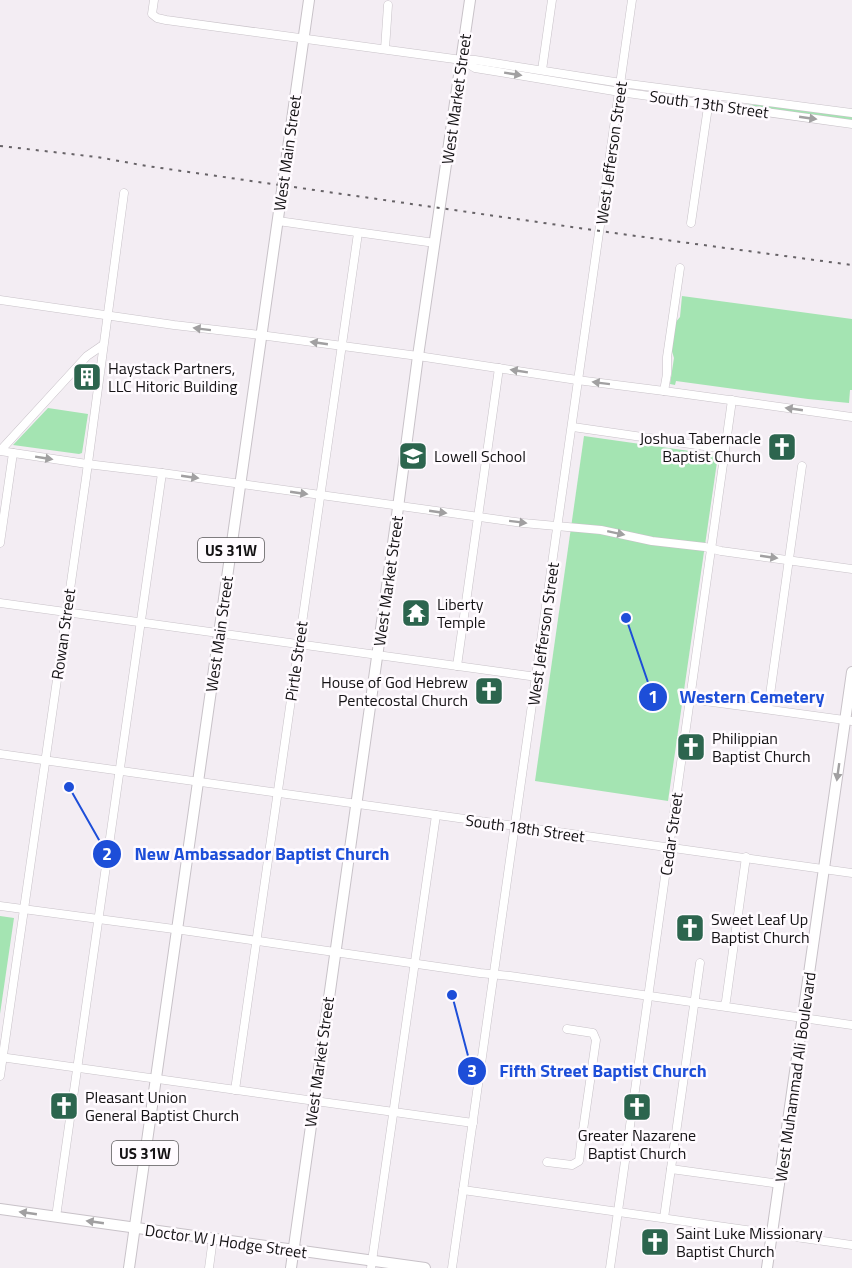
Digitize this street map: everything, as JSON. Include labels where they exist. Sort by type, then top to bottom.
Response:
[{"type":"main road","name":"West Main Street","points":[[129,1268],[309,0]]},
{"type":"main road","name":"West Market Street","points":[[291,1268],[470,0]]},
{"type":"main road","name":"West Muhammad Ali Boulevard","points":[[767,1268],[825,868],[849,720],[852,672]]},
{"type":"main road","name":"Doctor W J Hodge Street","points":[[0,1209],[213,1238],[371,1264],[425,1268]]},
{"type":"street","name":"South 13th Street","points":[[154,0],[152,14],[166,20],[476,60],[542,70],[620,87]]},
{"type":"street","points":[[542,70],[552,0]]},
{"type":"street","name":"West Jefferson Street","points":[[452,1268],[632,0]]},
{"type":"street","points":[[385,49],[388,5]]},
{"type":"street","name":"South 13th Street","points":[[462,60],[475,68],[709,99],[852,113]]},
{"type":"street","name":"South 13th Street","points":[[709,99],[852,124]]},
{"type":"street","points":[[692,223],[709,99]]},
{"type":"street","name":"Rowan Street","points":[[0,1076],[124,193]]},
{"type":"street","points":[[278,221],[435,243]]},
{"type":"street","name":"Pirtle Street","points":[[235,1090],[358,233]]},
{"type":"street","points":[[664,391],[680,268]]},
{"type":"street","points":[[0,300],[852,417]]},
{"type":"street","points":[[0,451],[87,356],[103,345]]},
{"type":"street","points":[[457,666],[500,368]]},
{"type":"street","name":"Cedar Street","points":[[610,1268],[732,400]]},
{"type":"street","points":[[573,427],[725,449]]},
{"type":"street","points":[[0,451],[478,517],[601,530],[652,541],[852,569]]},
{"type":"street","points":[[0,543],[13,453]]},
{"type":"street","points":[[768,709],[802,466]]},
{"type":"street","points":[[56,1217],[162,473]]},
{"type":"street","points":[[0,603],[537,677]]},
{"type":"street","points":[[690,699],[849,720]]},
{"type":"street","name":"South 18th Street","points":[[0,754],[852,873]]},
{"type":"street","points":[[371,1264],[436,815]]},
{"type":"street","points":[[724,1006],[746,857]]},
{"type":"street","points":[[0,906],[852,1025]]},
{"type":"street","points":[[664,1218],[700,963]]},
{"type":"street","points":[[547,1162],[572,1165],[579,1161],[596,1040],[593,1033],[567,1029]]},
{"type":"street","points":[[1,1057],[473,1123]]},
{"type":"street","points":[[671,1169],[780,1184]]},
{"type":"street","points":[[463,1190],[852,1245]]},
{"type":"street","points":[[209,1268],[213,1238]]},
{"type":"green space","points":[[718,102],[762,104],[852,117],[852,121]]},
{"type":"green space","points":[[682,296],[852,319],[852,390],[850,390],[849,403],[676,381],[675,385],[670,384],[674,358],[671,348],[674,324],[680,317]]},
{"type":"green space","points":[[48,408],[88,414],[82,453],[13,445]]},
{"type":"green space","points":[[584,436],[718,455],[668,801],[535,781]]},
{"type":"green space","points":[[0,916],[14,918],[0,1014]]},
{"type":"railway","points":[[0,146],[97,157],[614,233],[852,265]]},
{"type":"place","name":"Haystack Partners, LLC Hitoric Building","points":[[87,377]]},
{"type":"place","name":"Joshua Tabernacle Baptist Church","points":[[782,447]]},
{"type":"place","name":"Lowell School","points":[[413,456]]},
{"type":"place","name":"Liberty Temple","points":[[416,613]]},
{"type":"place","name":"Western Cemetery","points":[[626,618]]},
{"type":"place","name":"House of God Hebrew Pentecostal Church","points":[[489,691]]},
{"type":"place","name":"Philippian Baptist Church","points":[[691,747]]},
{"type":"place","name":"New Ambassador Baptist Church","points":[[69,787]]},
{"type":"place","name":"Sweet Leaf Up Baptist Church","points":[[690,928]]},
{"type":"place","name":"Fifth Street Baptist Church","points":[[452,995]]},
{"type":"place","name":"Pleasant Union General Baptist Church","points":[[64,1106]]},
{"type":"place","name":"Greater Nazarene Baptist Church","points":[[637,1107]]},
{"type":"place","name":"Saint Luke Missionary Baptist Church","points":[[655,1242]]}]
